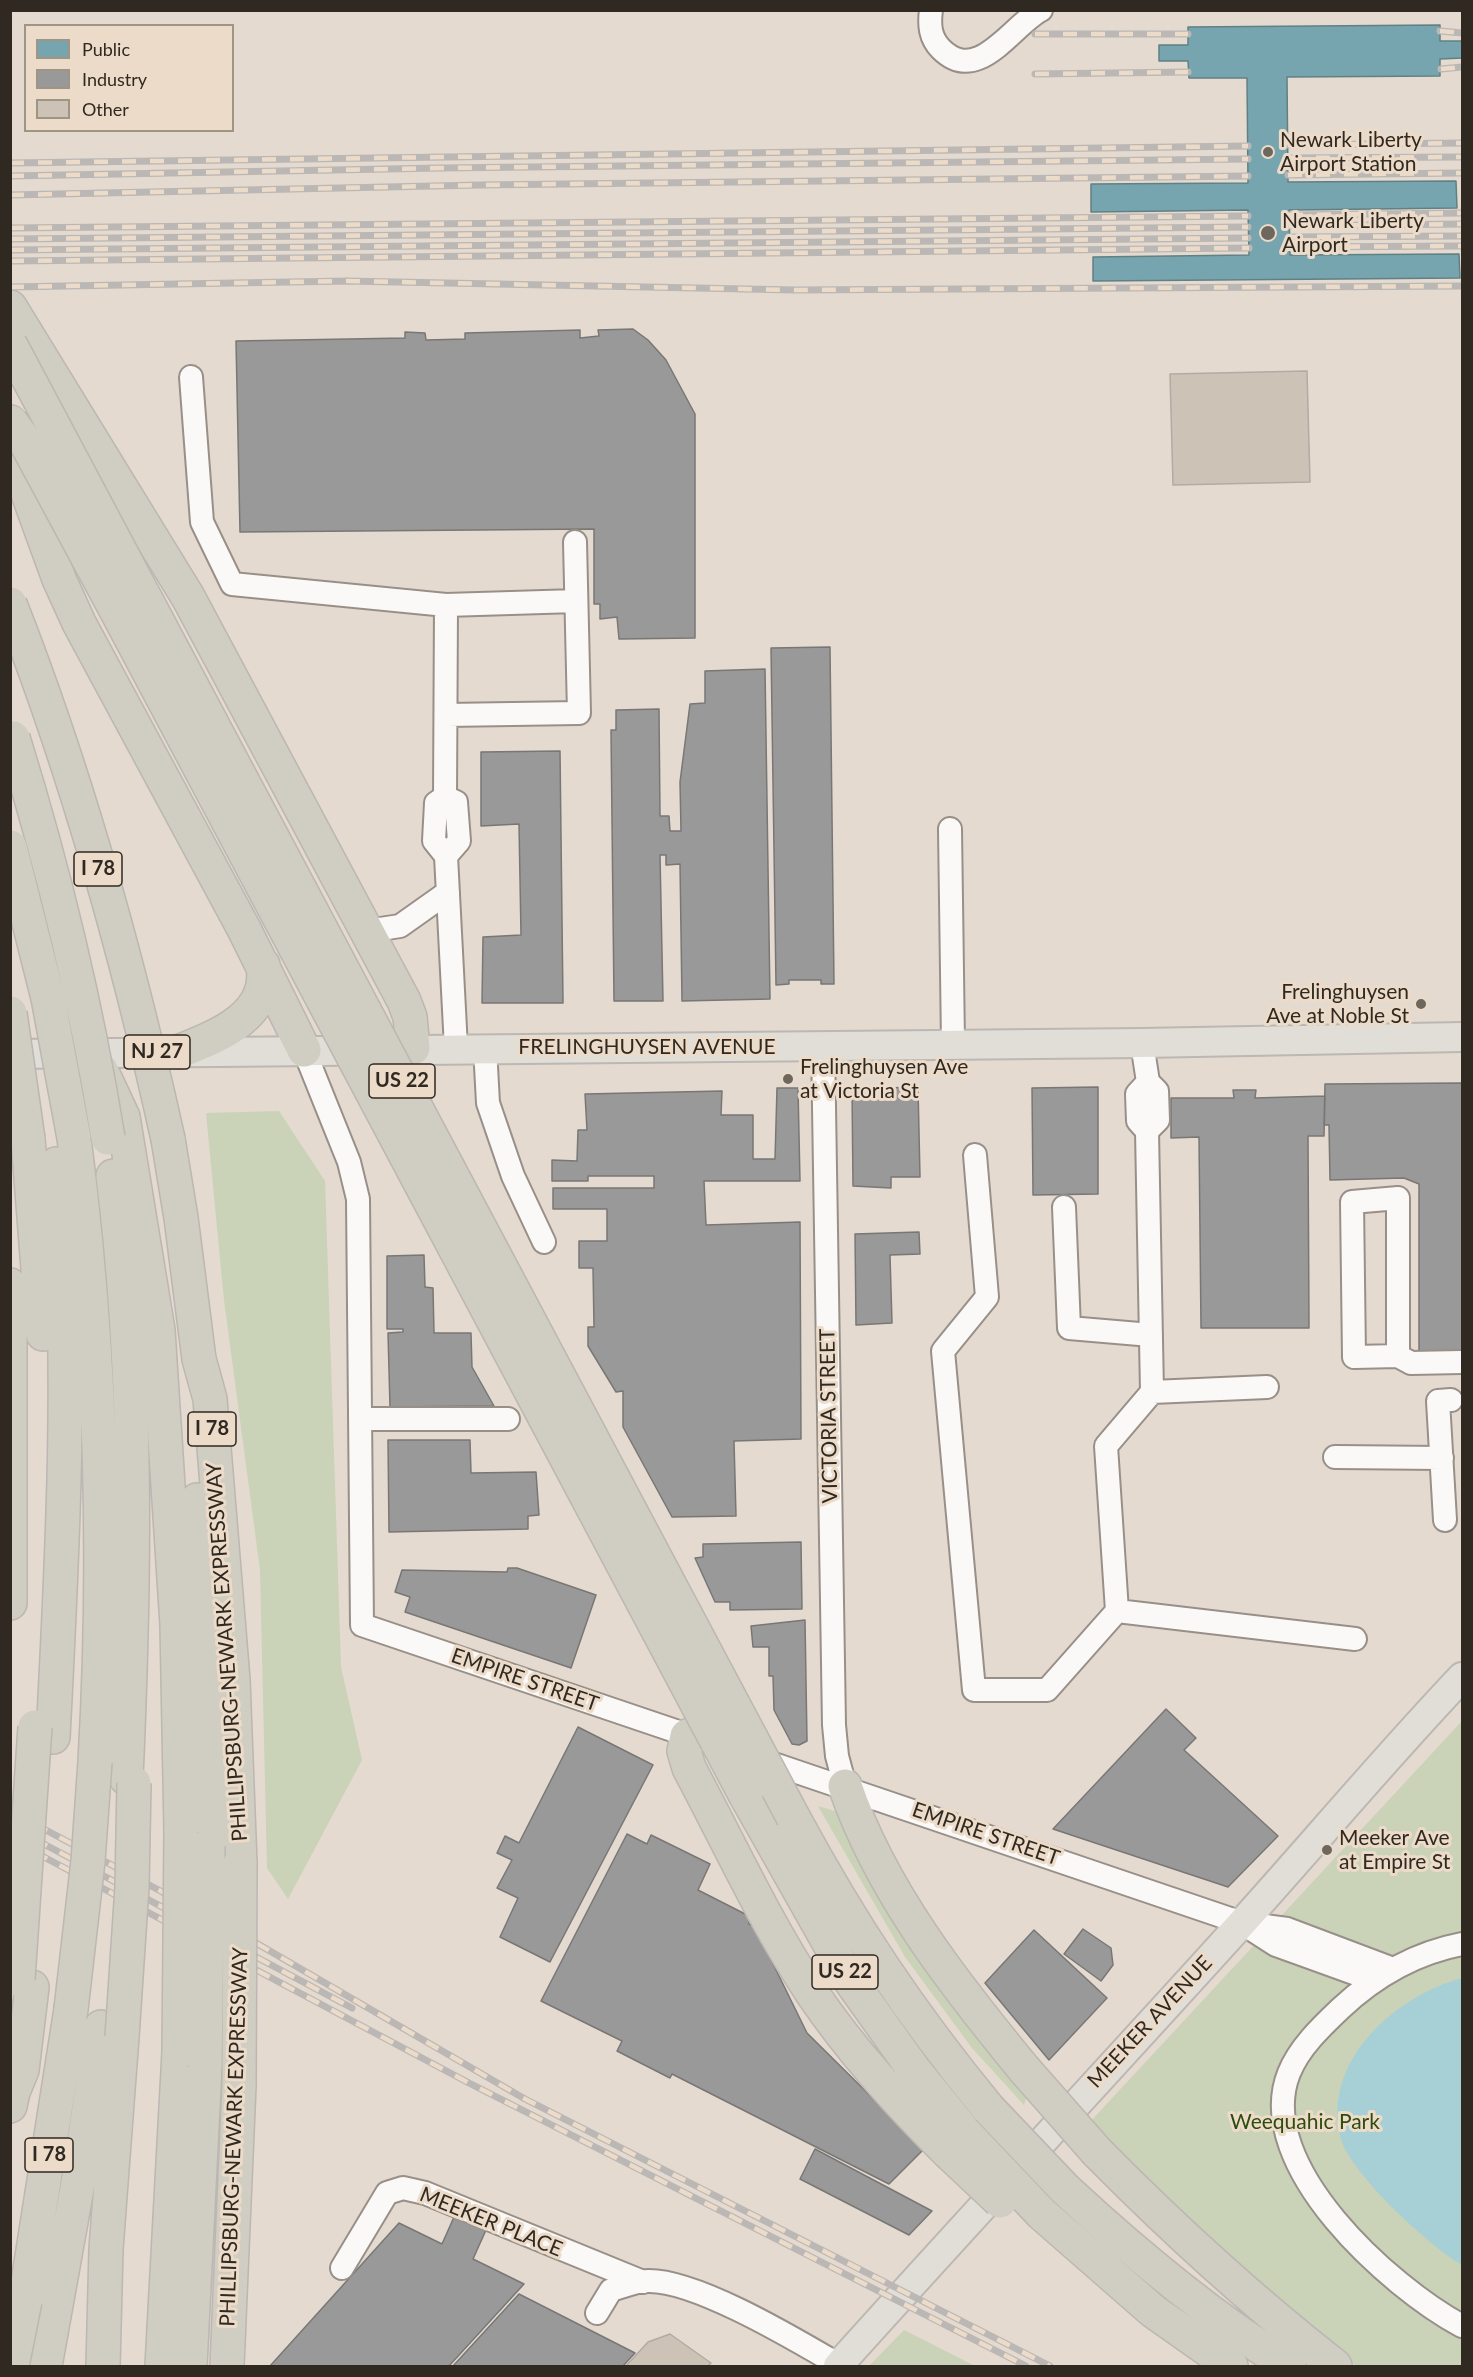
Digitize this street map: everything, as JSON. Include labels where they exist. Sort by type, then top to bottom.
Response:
[{"type":"highway","points":[[10,307],[169,563],[404,1001],[410,1017],[413,1048]]},
{"type":"highway","name":"US 22","points":[[10,344],[794,1817],[877,1962],[923,2028],[988,2108],[1065,2189],[1174,2284],[1289,2367]]},
{"type":"highway","points":[[11,422],[12,447],[68,600],[263,965],[304,1050]]},
{"type":"highway","name":"US 22","points":[[11,422],[25,441],[99,579],[746,1796],[850,1980],[909,2062],[958,2144]]},
{"type":"highway","name":"I 78","points":[[10,604],[63,753],[108,900],[168,1139],[181,1218],[199,1359],[192,1399],[196,1506]]},
{"type":"highway","name":"I 78","points":[[10,733],[37,816],[65,918],[95,1058],[117,1138],[125,1309],[118,1525],[100,1642],[88,1861],[40,2307],[45,2367]]},
{"type":"highway","name":"I 78","points":[[10,847],[48,998],[52,1138],[92,1294],[100,1426],[118,1525],[132,1635],[130,1781],[119,1875],[112,2032],[79,2177],[40,2307],[12,2367]]},
{"type":"highway","points":[[10,888],[47,1077],[66,1349],[62,1538],[48,1656],[25,1983],[22,2070],[11,2092]]},
{"type":"highway","points":[[178,1052],[225,1031],[252,1010],[264,984],[263,965]]},
{"type":"highway","points":[[10,1013],[52,1138],[28,1340],[10,1603]]},
{"type":"highway","points":[[117,1138],[196,1506],[203,1619],[194,1839],[192,2060],[177,2362]]},
{"type":"highway","points":[[10,1285],[28,1340],[44,1474],[48,1656]]},
{"type":"highway","name":"PHILLIPSBURG-NEWARK EXPRESSWAY","points":[[196,1506],[203,1619],[240,1864],[239,2086],[226,2367]]},
{"type":"highway","points":[[687,1736],[684,1751],[689,1767],[776,1932],[811,1991],[865,2064],[958,2144],[1103,2286],[1222,2361]]},
{"type":"highway","points":[[845,1786],[868,1843],[892,1887],[966,1995],[1024,2069],[1098,2152],[1184,2239],[1275,2319],[1335,2367]]},
{"type":"highway","points":[[10,2054],[25,1983]]},
{"type":"highway","points":[[103,2367],[112,2032]]},
{"type":"main road","name":"FRELINGHUYSEN AVENUE","points":[[10,1054],[413,1048],[1142,1043],[1462,1037]]},
{"type":"main road","name":"MEEKER AVENUE","points":[[838,2366],[993,2192],[1242,1923],[1392,1750],[1462,1677]]},
{"type":"main road","points":[[10,2362],[24,2367]]},
{"type":"street","points":[[932,10],[930,21],[932,36],[941,49],[963,60],[979,58],[996,51],[1019,25],[1041,10]]},
{"type":"street","points":[[191,377],[202,522],[232,584],[446,605],[576,601]]},
{"type":"street","points":[[446,716],[579,713],[575,542]]},
{"type":"street","points":[[446,605],[446,797],[456,802],[459,841],[446,856],[456,1048]]},
{"type":"street","points":[[950,829],[953,1043]]},
{"type":"street","points":[[367,931],[400,926],[448,892]]},
{"type":"street","points":[[975,1155],[987,1296],[943,1351],[974,1690],[1047,1690],[1117,1611],[1106,1446],[1152,1392],[1147,1131],[1138,1121],[1137,1094],[1148,1082],[1142,1043]]},
{"type":"street","name":"VICTORIA STREET","points":[[823,1045],[834,1725],[837,1756],[845,1786]]},
{"type":"street","points":[[485,1048],[488,1103],[513,1176],[544,1242]]},
{"type":"street","name":"EMPIRE STREET","points":[[304,1050],[349,1162],[357,1188],[362,1625],[687,1736],[845,1786],[1242,1923]]},
{"type":"street","points":[[1398,1356],[1398,1198],[1352,1202],[1354,1357],[1398,1356],[1411,1363],[1462,1362]]},
{"type":"street","points":[[1064,1207],[1069,1328],[1151,1335]]},
{"type":"street","points":[[1152,1392],[1267,1387]]},
{"type":"street","points":[[1445,1520],[1438,1401],[1459,1400]]},
{"type":"street","points":[[360,1419],[508,1419]]},
{"type":"street","points":[[1335,1457],[1442,1458]]},
{"type":"street","points":[[1117,1611],[1355,1640]]},
{"type":"street","points":[[1242,1923],[1287,1929],[1393,1969]]},
{"type":"street","points":[[1242,1923],[1276,1945],[1373,1980]]},
{"type":"street","points":[[1462,1944],[1437,1949],[1373,1980],[1323,2025],[1298,2056],[1289,2073],[1283,2094],[1283,2119],[1303,2175],[1320,2204],[1351,2238],[1397,2280],[1462,2326]]},
{"type":"street","name":"MEEKER PLACE","points":[[342,2268],[387,2193],[403,2188],[425,2193],[467,2209],[536,2240],[643,2282]]},
{"type":"street","points":[[597,2313],[611,2290],[643,2282],[687,2288],[781,2331],[838,2366]]},
{"type":"green space","points":[[279,1111],[325,1181],[341,1667],[362,1760],[288,1899],[267,1868],[260,1570],[224,1300],[206,1113]]},
{"type":"green space","name":"Weequahic Park","points":[[1462,1721],[1462,2366],[1356,2366],[1255,2289],[1089,2123]]},
{"type":"green space","points":[[818,1806],[841,1813],[1028,2091],[1024,2105],[972,2048],[905,1957]]},
{"type":"green space","points":[[904,2330],[975,2366],[869,2366]]},
{"type":"water","points":[[1462,1978],[1462,2265],[1431,2243],[1375,2190],[1348,2154],[1341,2139],[1337,2111],[1342,2084],[1352,2059],[1368,2036],[1412,2000],[1437,1987]]},
{"type":"building: Public","name":"Newark Liberty Airport Station","points":[[1440,25],[1440,41],[1462,41],[1462,58],[1440,59],[1440,76],[1287,77],[1288,182],[1456,181],[1457,208],[1289,210],[1290,255],[1459,254],[1460,278],[1093,281],[1093,257],[1249,255],[1248,210],[1091,212],[1091,184],[1248,183],[1247,78],[1189,78],[1188,61],[1159,61],[1159,45],[1188,45],[1188,27]]},
{"type":"building: Industry","points":[[633,329],[648,340],[666,360],[695,414],[695,638],[619,639],[617,617],[600,619],[600,604],[594,604],[594,529],[240,532],[236,341],[405,338],[405,332],[425,333],[426,340],[465,339],[465,333],[580,330],[580,338],[599,336],[598,330]]},
{"type":"building: Industry","points":[[830,647],[834,984],[821,984],[821,980],[789,980],[789,984],[776,985],[771,648]]},
{"type":"building: Industry","points":[[765,669],[770,999],[682,1001],[680,864],[666,865],[666,855],[660,855],[663,1001],[614,1001],[611,730],[616,730],[616,710],[659,709],[660,816],[669,816],[670,831],[681,831],[680,782],[690,704],[705,703],[705,671]]},
{"type":"building: Industry","points":[[560,751],[563,1003],[482,1003],[483,937],[521,935],[519,824],[481,826],[481,752]]},
{"type":"building: Industry","points":[[1462,1083],[1462,1356],[1419,1357],[1419,1184],[1404,1178],[1330,1180],[1329,1125],[1324,1125],[1325,1084]]},
{"type":"building: Industry","points":[[918,1087],[920,1177],[891,1177],[891,1188],[853,1186],[852,1089]]},
{"type":"building: Industry","points":[[1098,1087],[1098,1194],[1033,1195],[1032,1088]]},
{"type":"building: Industry","points":[[777,1088],[798,1088],[800,1181],[704,1181],[706,1225],[800,1222],[801,1439],[734,1441],[736,1516],[672,1517],[623,1427],[623,1391],[616,1392],[588,1346],[588,1327],[594,1327],[593,1268],[579,1268],[579,1241],[607,1241],[607,1209],[553,1209],[553,1188],[654,1188],[654,1176],[588,1176],[588,1181],[552,1181],[552,1160],[577,1161],[578,1130],[587,1130],[585,1094],[722,1091],[721,1115],[753,1115],[753,1159],[775,1159]]},
{"type":"building: Industry","points":[[1233,1090],[1256,1090],[1255,1098],[1325,1096],[1324,1136],[1308,1136],[1309,1328],[1201,1328],[1199,1137],[1171,1138],[1171,1098],[1234,1098]]},
{"type":"building: Industry","points":[[919,1232],[920,1254],[890,1255],[892,1323],[856,1325],[855,1234]]},
{"type":"building: Industry","points":[[424,1255],[425,1287],[433,1288],[434,1333],[471,1333],[472,1367],[494,1406],[390,1407],[388,1333],[403,1332],[403,1329],[387,1329],[387,1256]]},
{"type":"building: Industry","points":[[388,1440],[470,1440],[471,1473],[536,1472],[539,1515],[528,1516],[528,1529],[389,1532]]},
{"type":"building: Industry","points":[[801,1542],[802,1609],[730,1610],[730,1602],[715,1602],[695,1558],[703,1557],[703,1544]]},
{"type":"building: Industry","points":[[508,1568],[517,1568],[596,1595],[571,1668],[405,1612],[410,1597],[395,1592],[402,1570],[507,1572]]},
{"type":"building: Industry","points":[[805,1620],[807,1741],[799,1745],[792,1744],[774,1710],[773,1676],[769,1676],[769,1647],[753,1647],[751,1626]]},
{"type":"building: Industry","points":[[1166,1709],[1196,1738],[1184,1750],[1278,1836],[1228,1887],[1053,1829]]},
{"type":"building: Industry","points":[[578,1727],[653,1765],[550,1962],[500,1937],[518,1898],[497,1888],[512,1860],[497,1853],[505,1836],[519,1843]]},
{"type":"building: Industry","points":[[627,1834],[647,1844],[651,1835],[710,1864],[698,1890],[749,1916],[749,1924],[755,1927],[807,2033],[924,2149],[889,2184],[672,2074],[670,2078],[617,2051],[622,2041],[541,2001]]},
{"type":"building: Industry","points":[[1083,1929],[1111,1948],[1113,1965],[1101,1981],[1064,1954]]},
{"type":"building: Industry","points":[[1034,1930],[1107,1998],[1049,2060],[985,1983]]},
{"type":"building: Industry","points":[[815,2149],[932,2211],[909,2235],[800,2179]]},
{"type":"building: Industry","points":[[454,2217],[486,2230],[473,2259],[524,2284],[449,2366],[270,2366],[399,2223],[442,2244]]},
{"type":"building: Industry","points":[[519,2294],[635,2353],[623,2366],[453,2366]]},
{"type":"building: Other","points":[[1307,371],[1310,482],[1173,485],[1170,374]]},
{"type":"building: Other","points":[[670,2334],[711,2363],[708,2366],[626,2366],[648,2342]]},
{"type":"railway","points":[[1440,31],[1462,33]]},
{"type":"railway","points":[[1035,34],[1188,34]]},
{"type":"railway","points":[[1441,69],[1462,67]]},
{"type":"railway","points":[[1035,74],[1188,72]]},
{"type":"railway","points":[[1288,145],[1462,143]]},
{"type":"railway","points":[[10,163],[1248,146]]},
{"type":"railway","points":[[1288,158],[1462,157]]},
{"type":"railway","points":[[10,176],[440,168],[1248,159]]},
{"type":"railway","points":[[1288,175],[1462,173]]},
{"type":"railway","points":[[10,195],[480,185],[1248,176]]},
{"type":"railway","points":[[1289,215],[1462,213]]},
{"type":"railway","points":[[10,228],[1248,216]]},
{"type":"railway","points":[[1289,226],[1462,224]]},
{"type":"railway","points":[[10,239],[1248,227]]},
{"type":"railway","points":[[1289,237],[1462,236]]},
{"type":"railway","points":[[10,250],[1248,238]]},
{"type":"railway","points":[[1290,247],[1462,246]]},
{"type":"railway","points":[[10,261],[1249,248]]},
{"type":"railway","points":[[10,287],[347,281],[795,290],[1462,286]]},
{"type":"railway","points":[[10,1811],[232,1929],[525,2099],[1050,2366]]},
{"type":"railway","points":[[10,1826],[352,2008]]},
{"type":"railway","points":[[10,1839],[469,2083],[1026,2366]]},
{"type":"place","name":"Newark Liberty Airport Station","points":[[1268,152]]},
{"type":"place","name":"Newark Liberty Airport","points":[[1268,233]]},
{"type":"place","name":"Frelinghuysen Ave at Noble St","points":[[1421,1004]]},
{"type":"place","name":"Frelinghuysen Ave at Victoria St","points":[[788,1079]]},
{"type":"place","name":"Meeker Ave at Empire St","points":[[1327,1850]]}]
